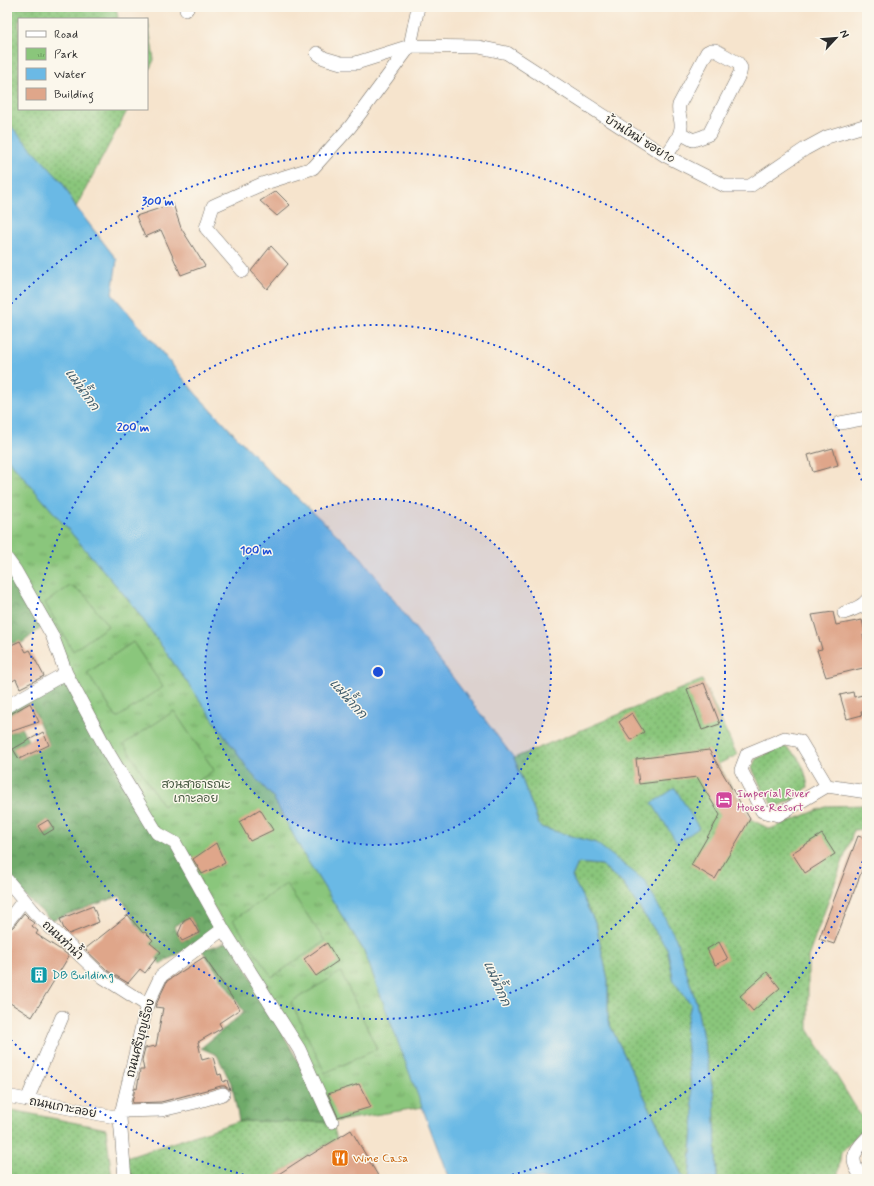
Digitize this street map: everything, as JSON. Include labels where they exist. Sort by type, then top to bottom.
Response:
[{"type":"street","points":[[243,271],[206,228],[213,206],[262,184],[313,168],[350,127],[410,46],[418,7]]},
{"type":"street","name":"บ้านใหม่ ซอย10","points":[[317,53],[324,58],[341,63],[356,63],[410,46],[480,47],[507,53],[666,156],[725,186],[750,186],[805,149],[827,137],[867,125]]},
{"type":"street","points":[[666,156],[680,133],[682,126],[678,111],[679,105],[707,52],[715,50],[738,63],[740,73],[709,134],[693,140],[680,133]]},
{"type":"street","points":[[840,423],[867,418]]},
{"type":"street","points":[[7,559],[15,570],[52,635],[66,673],[108,754],[158,833],[175,843],[223,929],[298,1049],[332,1122]]},
{"type":"street","points":[[844,613],[859,607],[867,600]]},
{"type":"street","points":[[7,706],[66,673]]},
{"type":"street","points":[[827,786],[800,742],[785,738],[747,754],[741,770],[762,811],[778,815],[827,786],[867,792]]},
{"type":"street","name":"ถนนท่าน้ำ","points":[[7,880],[36,914],[103,977],[147,1005]]},
{"type":"street","points":[[7,922],[24,900]]},
{"type":"street","name":"ถนนศรีบุญเรือง","points":[[124,1179],[121,1115],[147,1005],[161,976],[223,929]]},
{"type":"street","points":[[27,1100],[62,1017]]},
{"type":"street","name":"ถนนเกาะลอย","points":[[7,1096],[121,1115],[162,1110],[223,1094]]},
{"type":"street","points":[[863,1179],[858,1172],[853,1159],[857,1148],[867,1138]]},
{"type":"green space","points":[[7,7],[116,7],[118,18],[18,18],[18,110],[127,110],[76,207],[62,182],[7,122]]},
{"type":"green space","points":[[148,20],[154,60],[148,72]]},
{"type":"green space","name":"สวนสาธารณะ เกาะลอย","points":[[7,458],[132,604],[251,773],[273,797],[304,855],[364,951],[423,1107],[332,1122],[299,1049],[175,843],[157,833],[7,559]]},
{"type":"green space","points":[[7,559],[46,624],[22,643],[7,643]]},
{"type":"green space","points":[[70,586],[83,593],[108,626],[73,651],[45,603]]},
{"type":"green space","points":[[133,642],[163,687],[117,718],[87,673]]},
{"type":"green space","points":[[66,673],[175,843],[223,929],[160,964],[120,896],[51,920],[7,880],[7,733],[21,728],[28,740],[14,749],[19,759],[49,744],[30,703],[7,716],[7,706]],"holes":[[[48,820],[54,829],[44,835],[38,826]],[[190,917],[199,932],[182,941],[174,926]]]},
{"type":"green space","points":[[702,680],[737,755],[718,764],[750,819],[770,829],[828,806],[867,805],[867,829],[854,830],[808,957],[808,1029],[867,1126],[841,1153],[837,1179],[717,1179],[714,1095],[696,1002],[676,939],[596,843],[540,827],[514,758]]},
{"type":"green space","points":[[174,711],[214,770],[163,806],[124,744]]},
{"type":"green space","points":[[783,746],[798,758],[803,768],[808,787],[794,799],[775,807],[763,791],[752,768],[756,759]]},
{"type":"green space","points":[[578,863],[602,865],[623,884],[667,948],[674,982],[691,1004],[685,1030],[694,1116],[689,1179],[684,1179],[608,1021],[608,980],[596,924],[572,877]]},
{"type":"green space","points":[[286,884],[325,941],[272,977],[233,920]]},
{"type":"green space","points":[[231,941],[332,1122],[239,1121],[232,1085],[217,1055],[201,1048],[244,1012],[202,950]]},
{"type":"green space","points":[[341,972],[377,1049],[325,1073],[291,1002]]},
{"type":"green space","points":[[12,1110],[106,1129],[112,1179],[7,1179],[7,1157]]},
{"type":"green space","points":[[239,1121],[332,1122],[337,1139],[308,1155],[271,1179],[125,1179],[123,1159]]},
{"type":"water","name":"แม่น้ำกก","points":[[7,122],[62,182],[76,207],[117,260],[112,294],[196,394],[273,475],[361,557],[514,758],[540,827],[596,843],[645,881],[676,939],[696,1002],[714,1095],[717,1179],[689,1179],[694,1116],[685,1030],[691,1004],[674,982],[667,948],[623,884],[602,865],[578,863],[572,877],[596,924],[608,980],[608,1021],[684,1179],[449,1179],[364,951],[304,855],[273,797],[251,773],[132,604],[7,458]]},
{"type":"water","points":[[675,788],[699,828],[677,843],[652,803]]},
{"type":"building","points":[[276,191],[290,205],[277,216],[260,201]]},
{"type":"building","points":[[173,204],[181,228],[205,266],[181,275],[161,230],[145,237],[136,216]]},
{"type":"building","points":[[271,246],[288,264],[267,289],[251,271]]},
{"type":"building","points":[[833,448],[838,465],[813,472],[808,455]]},
{"type":"building","points":[[833,612],[836,625],[862,620],[866,635],[863,635],[867,649],[867,667],[826,677],[817,650],[822,649],[812,615]]},
{"type":"building","points":[[20,641],[26,652],[30,650],[44,676],[20,688],[16,679],[7,684],[7,647]]},
{"type":"building","points":[[704,683],[720,724],[702,730],[687,689]]},
{"type":"building","points":[[853,692],[854,697],[867,694],[867,710],[861,711],[862,715],[847,719],[840,695]]},
{"type":"building","points":[[30,703],[39,722],[7,733],[7,716]]},
{"type":"building","points":[[632,713],[644,732],[631,740],[619,722]]},
{"type":"building","points":[[43,732],[49,745],[19,759],[13,749]]},
{"type":"building","name":"Imperial River House Resort","points":[[709,750],[750,819],[715,879],[691,865],[720,815],[697,777],[639,784],[636,759]]},
{"type":"building","points":[[260,809],[273,830],[250,841],[239,822]]},
{"type":"building","points":[[48,820],[54,829],[44,835],[38,826]]},
{"type":"building","points":[[822,834],[835,854],[805,873],[792,853]]},
{"type":"building","points":[[858,836],[867,839],[867,857],[834,944],[819,939]]},
{"type":"building","points":[[216,843],[225,863],[202,874],[193,859]]},
{"type":"building","points":[[93,906],[99,922],[69,934],[64,929],[60,919]]},
{"type":"building","name":"DB Building","points":[[24,913],[28,917],[27,918],[34,923],[32,926],[38,931],[36,934],[69,956],[32,1017],[7,1001],[7,930],[13,927]]},
{"type":"building","points":[[128,915],[143,933],[145,932],[153,940],[150,943],[161,952],[145,973],[140,969],[128,983],[108,971],[85,949]]},
{"type":"building","points":[[190,917],[199,933],[182,941],[178,934],[184,920]]},
{"type":"building","points":[[719,942],[728,959],[715,965],[707,949]]},
{"type":"building","points":[[327,943],[338,961],[316,976],[304,959]]},
{"type":"building","points":[[204,957],[240,1009],[219,1023],[222,1028],[198,1042],[202,1060],[213,1057],[218,1075],[221,1074],[223,1082],[227,1080],[230,1090],[225,1086],[221,1086],[161,1102],[132,1103],[135,1088],[137,1089],[140,1070],[144,1070],[142,1060],[145,1048],[156,1046],[163,1008],[155,1007],[167,981]]},
{"type":"building","points":[[767,972],[780,988],[753,1011],[740,996]]},
{"type":"building","points":[[359,1084],[371,1107],[338,1117],[328,1094]]},
{"type":"building","name":"Wine Casa","points":[[351,1130],[380,1179],[271,1179],[308,1155],[309,1156]]},
{"type":"place","name":"Imperial River House Resort","points":[[724,800]]},
{"type":"place","name":"DB Building","points":[[39,975]]},
{"type":"place","name":"Wine Casa","points":[[340,1158]]}]
